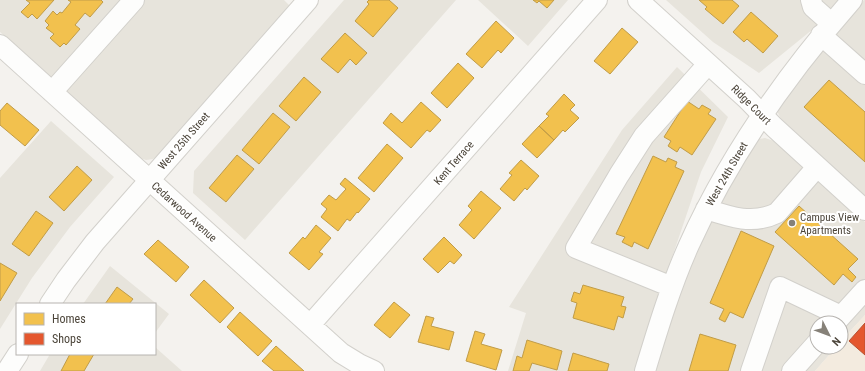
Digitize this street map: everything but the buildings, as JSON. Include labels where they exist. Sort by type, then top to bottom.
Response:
[{"type":"street","points":[[52,92],[134,0]]},
{"type":"street","name":"Kent Terrace","points":[[310,325],[597,0]]},
{"type":"street","name":"Ridge Court","points":[[638,0],[747,99],[817,167],[864,207]]},
{"type":"street","points":[[811,0],[813,7],[826,29],[865,74]]},
{"type":"street","name":"West 24th Street","points":[[645,371],[672,287],[706,209],[728,169],[762,115],[788,78],[826,29],[852,0]]},
{"type":"street","name":"West 25th Street","points":[[51,303],[95,242],[303,2]]},
{"type":"street","name":"Cedarwood Avenue","points":[[0,45],[341,353],[374,371]]},
{"type":"street","points":[[672,287],[576,248],[644,136],[708,64]]},
{"type":"street","points":[[706,209],[735,218],[758,219],[768,217],[777,213],[817,167]]},
{"type":"street","points":[[751,371],[780,287],[829,315]]},
{"type":"street","points":[[842,315],[865,290]]},
{"type":"street","points":[[792,371],[809,352]]},
{"type":"street","points":[[0,366],[6,371],[17,355]]},
{"type":"shaded area","points":[[0,0],[284,0],[290,6],[159,155],[153,159],[146,160],[140,158],[0,32]]},
{"type":"shaded area","points":[[344,0],[456,0],[245,240],[193,193],[194,171]]},
{"type":"shaded area","points":[[478,0],[568,0],[528,46]]},
{"type":"shaded area","points":[[666,0],[839,0],[818,25],[759,73],[713,42]]},
{"type":"shaded area","points":[[864,0],[865,197],[786,125],[777,111],[779,104],[843,23]]},
{"type":"shaded area","points":[[677,67],[728,117],[701,172],[635,371],[508,371],[526,313],[509,307],[622,130]]},
{"type":"shaded area","points":[[51,121],[114,177],[70,227],[32,278],[0,329],[0,178]]},
{"type":"shaded area","name":"Campus View Apartments","points":[[765,138],[777,142],[865,222],[865,315],[849,332],[849,315],[809,315],[809,355],[829,355],[815,371],[655,371],[675,305],[712,219],[753,143],[759,139]]},
{"type":"shaded area","points":[[110,266],[155,303],[84,303]]},
{"type":"shaded area","points":[[156,303],[169,314],[156,332]]},
{"type":"shaded area","points":[[865,315],[865,371],[815,371],[829,355],[849,355],[849,332]]},
{"type":"shaded area","points":[[156,348],[182,371],[40,371],[49,355],[156,355]]},
{"type":"place","name":"Campus View Apartments","points":[[792,223]]}]
